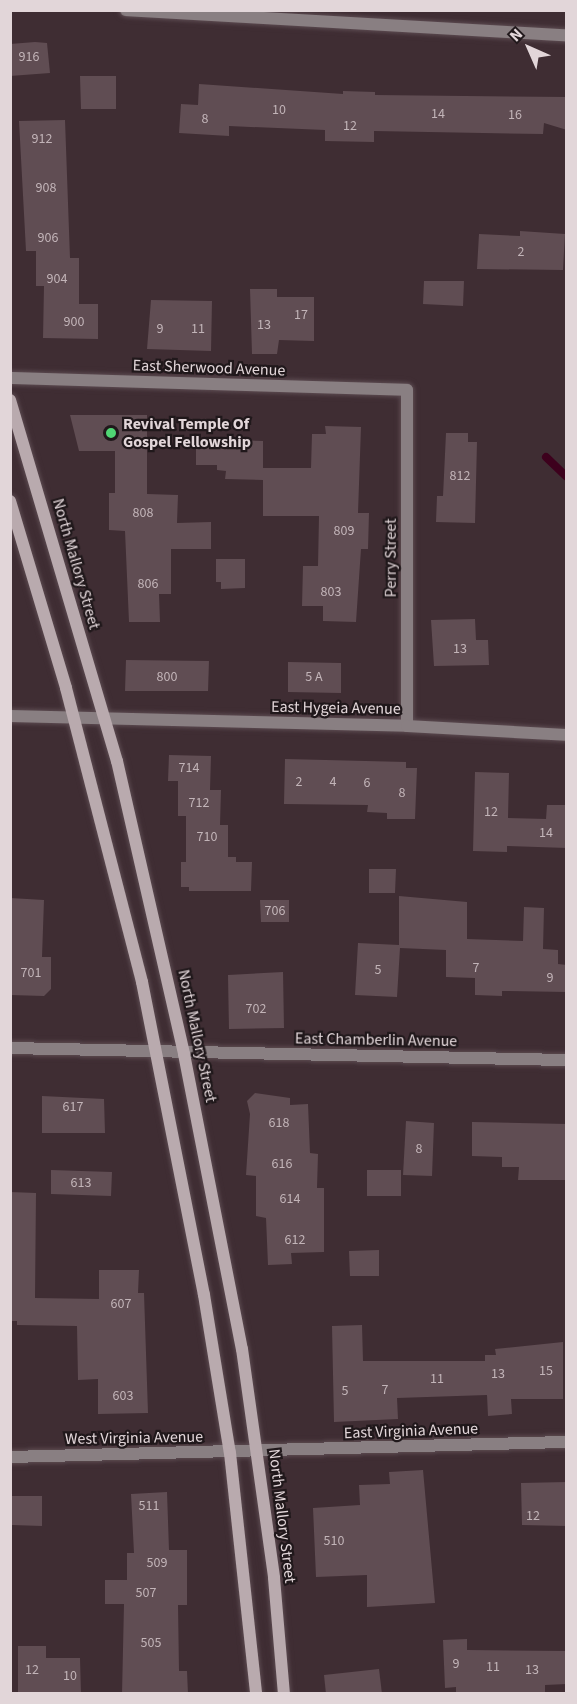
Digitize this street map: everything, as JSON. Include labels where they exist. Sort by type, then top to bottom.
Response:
[{"type":"main road","name":"North Mallory Street","points":[[10,399],[105,720],[139,850],[184,1054],[227,1269],[258,1453],[284,1694]]},
{"type":"main road","points":[[10,501],[74,718],[142,982],[230,1453],[255,1694]]},
{"type":"street","points":[[126,10],[567,35]]},
{"type":"street","name":"East Sherwood Avenue","points":[[10,378],[408,390]]},
{"type":"street","name":"Perry Street","points":[[407,726],[408,390]]},
{"type":"street","name":"East Hygeia Avenue","points":[[10,716],[407,726],[567,735]]},
{"type":"street","name":"East Chamberlin Avenue","points":[[10,1048],[156,1051],[184,1054],[567,1060]]},
{"type":"street","name":"East Virginia Avenue","points":[[258,1453],[567,1443]]},
{"type":"street","name":"West Virginia Avenue","points":[[10,1457],[258,1453]]},
{"type":"building","points":[[47,43],[50,73],[10,76],[10,44]]},
{"type":"building","points":[[80,76],[116,76],[116,109],[81,109]]},
{"type":"building","points":[[199,84],[343,94],[343,91],[375,92],[375,95],[567,97],[567,130],[544,123],[543,134],[374,131],[374,142],[325,141],[325,130],[229,126],[229,136],[179,133],[181,104],[198,105]]},
{"type":"building","points":[[65,120],[70,258],[79,258],[79,304],[98,304],[98,339],[43,338],[44,286],[36,286],[36,251],[26,251],[19,121]]},
{"type":"building","points":[[520,231],[565,234],[563,270],[477,269],[479,234],[520,236]]},
{"type":"building","points":[[424,281],[464,281],[463,306],[423,304]]},
{"type":"building","points":[[250,289],[277,289],[277,297],[314,297],[314,341],[279,340],[277,354],[252,354]]},
{"type":"building","points":[[151,300],[212,301],[211,351],[147,349]]},
{"type":"building","points":[[70,415],[147,415],[147,494],[178,495],[177,523],[211,522],[211,549],[171,549],[171,594],[159,594],[160,622],[129,622],[125,531],[109,530],[109,493],[115,493],[115,451],[79,451]]},
{"type":"building","points":[[325,426],[361,427],[358,513],[369,513],[368,549],[361,549],[356,622],[323,621],[323,606],[302,606],[303,566],[318,566],[319,516],[263,516],[263,480],[225,479],[226,471],[217,470],[217,465],[196,465],[196,439],[263,441],[263,468],[311,468],[312,434],[326,434]]},
{"type":"building","points":[[446,433],[468,433],[468,442],[477,442],[475,523],[436,522],[437,496],[443,496]]},
{"type":"building","points":[[216,559],[245,559],[245,588],[221,589],[221,582],[216,582]]},
{"type":"building","points":[[475,619],[476,640],[488,640],[489,665],[434,666],[431,620]]},
{"type":"building","points":[[126,660],[209,661],[208,691],[125,691]]},
{"type":"building","points":[[288,662],[341,663],[341,693],[288,692]]},
{"type":"building","points":[[169,755],[211,756],[210,790],[221,790],[220,825],[228,825],[228,857],[236,857],[236,862],[252,862],[251,891],[189,891],[189,887],[181,887],[181,862],[186,862],[186,816],[178,816],[178,781],[168,781]]},
{"type":"building","points":[[285,759],[406,762],[406,768],[417,768],[415,819],[387,819],[387,813],[367,812],[368,805],[284,804]]},
{"type":"building","points":[[475,772],[509,773],[508,818],[546,819],[547,805],[567,805],[567,848],[507,846],[507,852],[473,851]]},
{"type":"building","points":[[369,869],[396,869],[395,893],[369,893]]},
{"type":"building","points":[[399,896],[467,902],[467,939],[523,941],[524,907],[544,908],[543,949],[558,950],[558,964],[567,965],[567,992],[502,991],[502,996],[475,995],[475,978],[446,977],[446,950],[400,948],[397,997],[355,995],[358,943],[399,945]]},
{"type":"building","points":[[10,898],[44,900],[42,957],[51,957],[51,989],[44,996],[10,995]]},
{"type":"building","points":[[260,900],[289,900],[289,922],[261,922]]},
{"type":"building","points":[[283,972],[284,1028],[229,1029],[228,975]]},
{"type":"building","points":[[255,1093],[290,1098],[290,1105],[308,1104],[310,1153],[318,1154],[317,1188],[324,1188],[324,1252],[291,1253],[292,1264],[268,1265],[266,1218],[256,1216],[256,1176],[246,1175],[250,1114],[247,1101]]},
{"type":"building","points":[[42,1096],[104,1099],[105,1133],[42,1133]]},
{"type":"building","points":[[406,1121],[434,1123],[432,1176],[403,1175]]},
{"type":"building","points":[[472,1122],[567,1124],[567,1180],[518,1180],[519,1167],[502,1167],[502,1157],[472,1156]]},
{"type":"building","points":[[51,1170],[112,1172],[111,1196],[51,1194]]},
{"type":"building","points":[[367,1170],[401,1170],[401,1196],[367,1196]]},
{"type":"building","points":[[10,1192],[36,1193],[35,1298],[99,1299],[99,1270],[139,1270],[138,1293],[144,1293],[148,1413],[98,1414],[98,1379],[78,1380],[77,1326],[17,1325],[17,1321],[11,1321]]},
{"type":"building","points":[[379,1250],[379,1276],[350,1276],[349,1251]]},
{"type":"building","points":[[362,1325],[363,1361],[485,1361],[485,1355],[496,1355],[495,1349],[563,1342],[563,1399],[511,1399],[512,1414],[488,1416],[487,1395],[397,1398],[398,1419],[334,1422],[332,1326]]},
{"type":"building","points":[[423,1470],[435,1603],[367,1607],[367,1575],[316,1577],[313,1508],[360,1505],[359,1485],[390,1484],[389,1472]]},
{"type":"building","points":[[567,1482],[567,1526],[522,1525],[521,1483]]},
{"type":"building","points":[[167,1492],[169,1550],[187,1550],[187,1605],[178,1605],[179,1671],[187,1671],[188,1694],[122,1694],[124,1604],[105,1604],[105,1580],[127,1580],[127,1553],[134,1553],[131,1494]]},
{"type":"building","points":[[12,1496],[42,1496],[42,1526],[12,1525]]},
{"type":"building","points":[[467,1639],[467,1650],[567,1651],[567,1684],[545,1685],[545,1692],[456,1692],[456,1687],[445,1688],[443,1640]]},
{"type":"building","points":[[18,1646],[46,1646],[46,1658],[80,1658],[81,1694],[18,1694]]},
{"type":"building","points":[[379,1669],[382,1694],[326,1694],[324,1675]]},
{"type":"waterway","points":[[546,457],[566,476]]},
{"type":"place","name":"Revival Temple Of Gospel Fellowship","points":[[111,433]]}]
